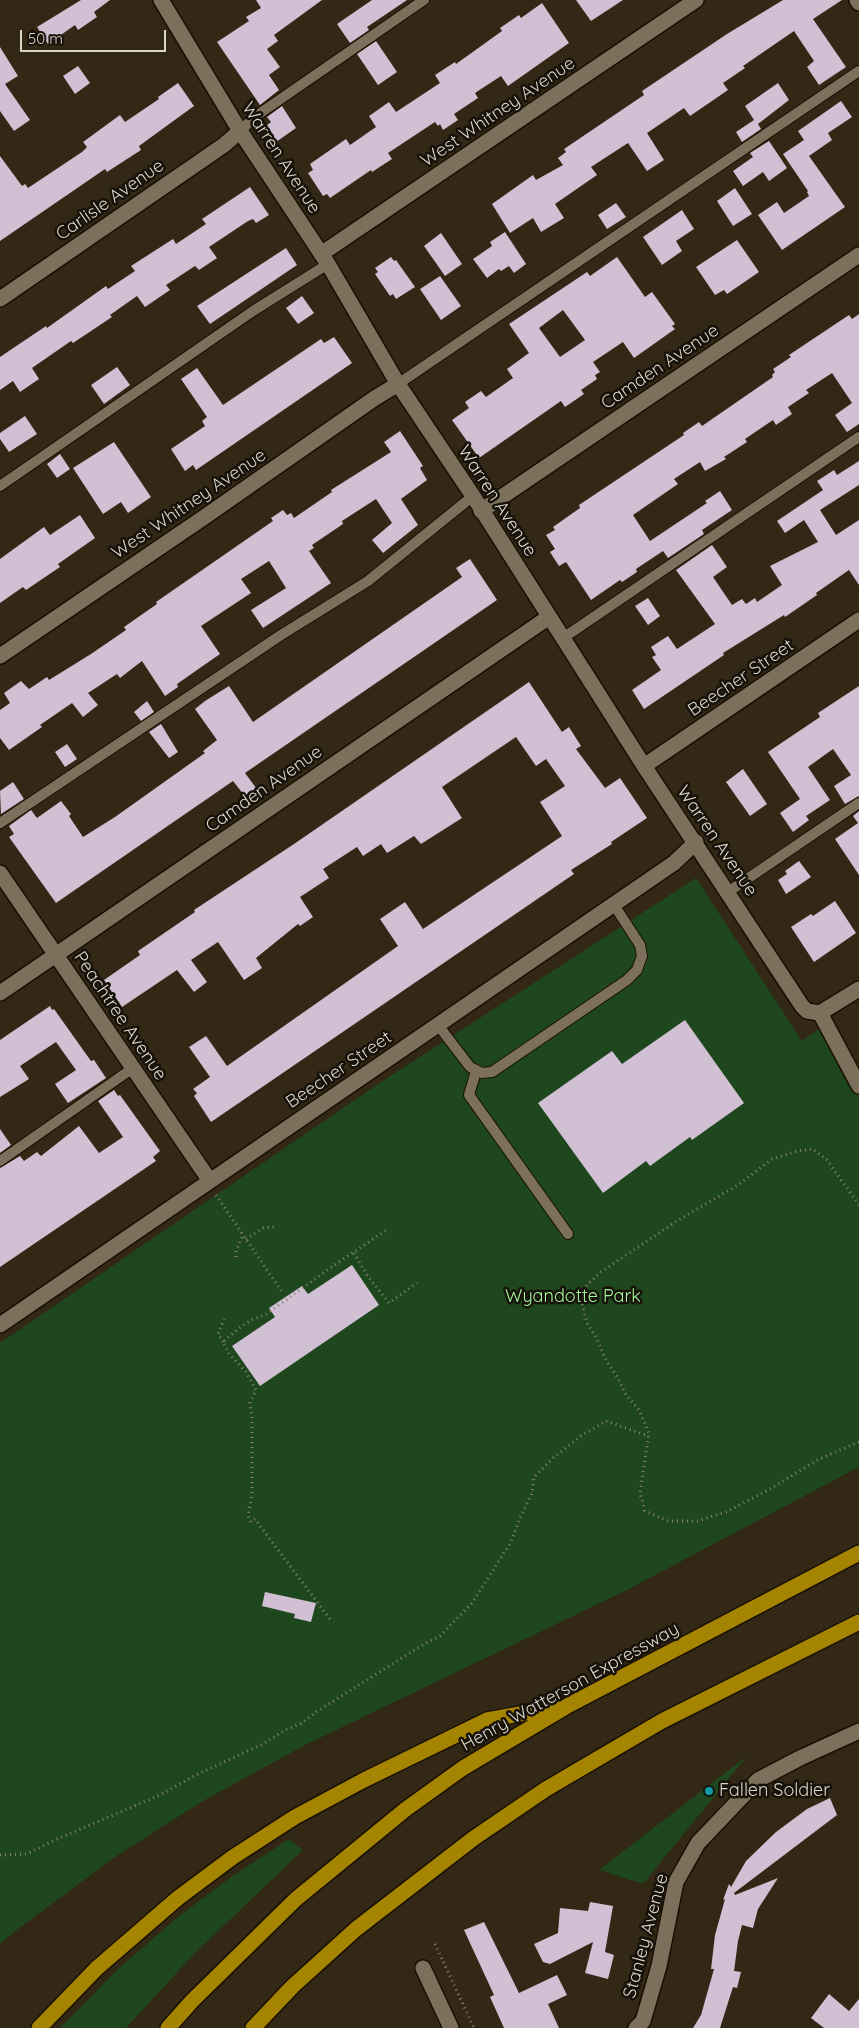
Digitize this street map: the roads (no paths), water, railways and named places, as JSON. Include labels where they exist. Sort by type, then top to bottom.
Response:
[{"type":"highway","name":"Henry Watterson Expressway","points":[[168,2028],[192,2001],[296,1899],[406,1809],[463,1768],[569,1705],[859,1553]]},
{"type":"highway","points":[[253,2028],[293,1986],[356,1929],[474,1838],[546,1789],[662,1721],[859,1622]]},
{"type":"highway","points":[[39,2028],[98,1968],[178,1898],[233,1857],[295,1817],[364,1780],[487,1720],[569,1705]]},
{"type":"street","name":"Warren Avenue","points":[[162,0],[240,131],[325,259],[398,384],[473,496],[644,766],[696,842],[802,1006],[807,1011],[817,1013],[859,1086]]},
{"type":"street","name":"West Whitney Avenue","points":[[325,259],[696,0]]},
{"type":"street","name":"Carlisle Avenue","points":[[0,299],[224,145],[240,131]]},
{"type":"street","name":"Camden Avenue","points":[[481,511],[859,255]]},
{"type":"street","name":"West Whitney Avenue","points":[[0,656],[398,384]]},
{"type":"street","name":"Camden Avenue","points":[[0,994],[549,617]]},
{"type":"street","name":"Beecher Street","points":[[644,766],[859,620]]},
{"type":"street","name":"Beecher Street","points":[[0,1325],[614,905],[674,863],[696,842]]},
{"type":"street","name":"Peachtree Avenue","points":[[0,873],[210,1181]]},
{"type":"street","points":[[817,1013],[859,989]]},
{"type":"street","name":"Stanley Avenue","points":[[636,2028],[643,2022],[658,1966],[676,1882],[698,1843],[758,1780],[859,1731]]},
{"type":"street","points":[[423,1968],[451,2028]]},
{"type":"lane","points":[[240,131],[256,116],[424,0]]},
{"type":"lane","points":[[398,384],[859,71]]},
{"type":"lane","points":[[0,486],[325,259]]},
{"type":"lane","points":[[563,638],[859,437]]},
{"type":"lane","points":[[0,823],[281,634],[368,581],[473,496]]},
{"type":"lane","points":[[728,892],[859,803]]},
{"type":"lane","points":[[438,1025],[462,1059],[470,1067],[482,1074],[492,1072],[627,980],[637,970],[642,956],[640,945],[614,905]]},
{"type":"lane","points":[[0,1161],[133,1068]]},
{"type":"lane","points":[[476,1071],[469,1096],[568,1234]]},
{"type":"place","name":"Fallen Soldier","points":[[709,1791]]},
{"type":"park label","name":"Wyandotte Park","points":[[573,1297]]}]
